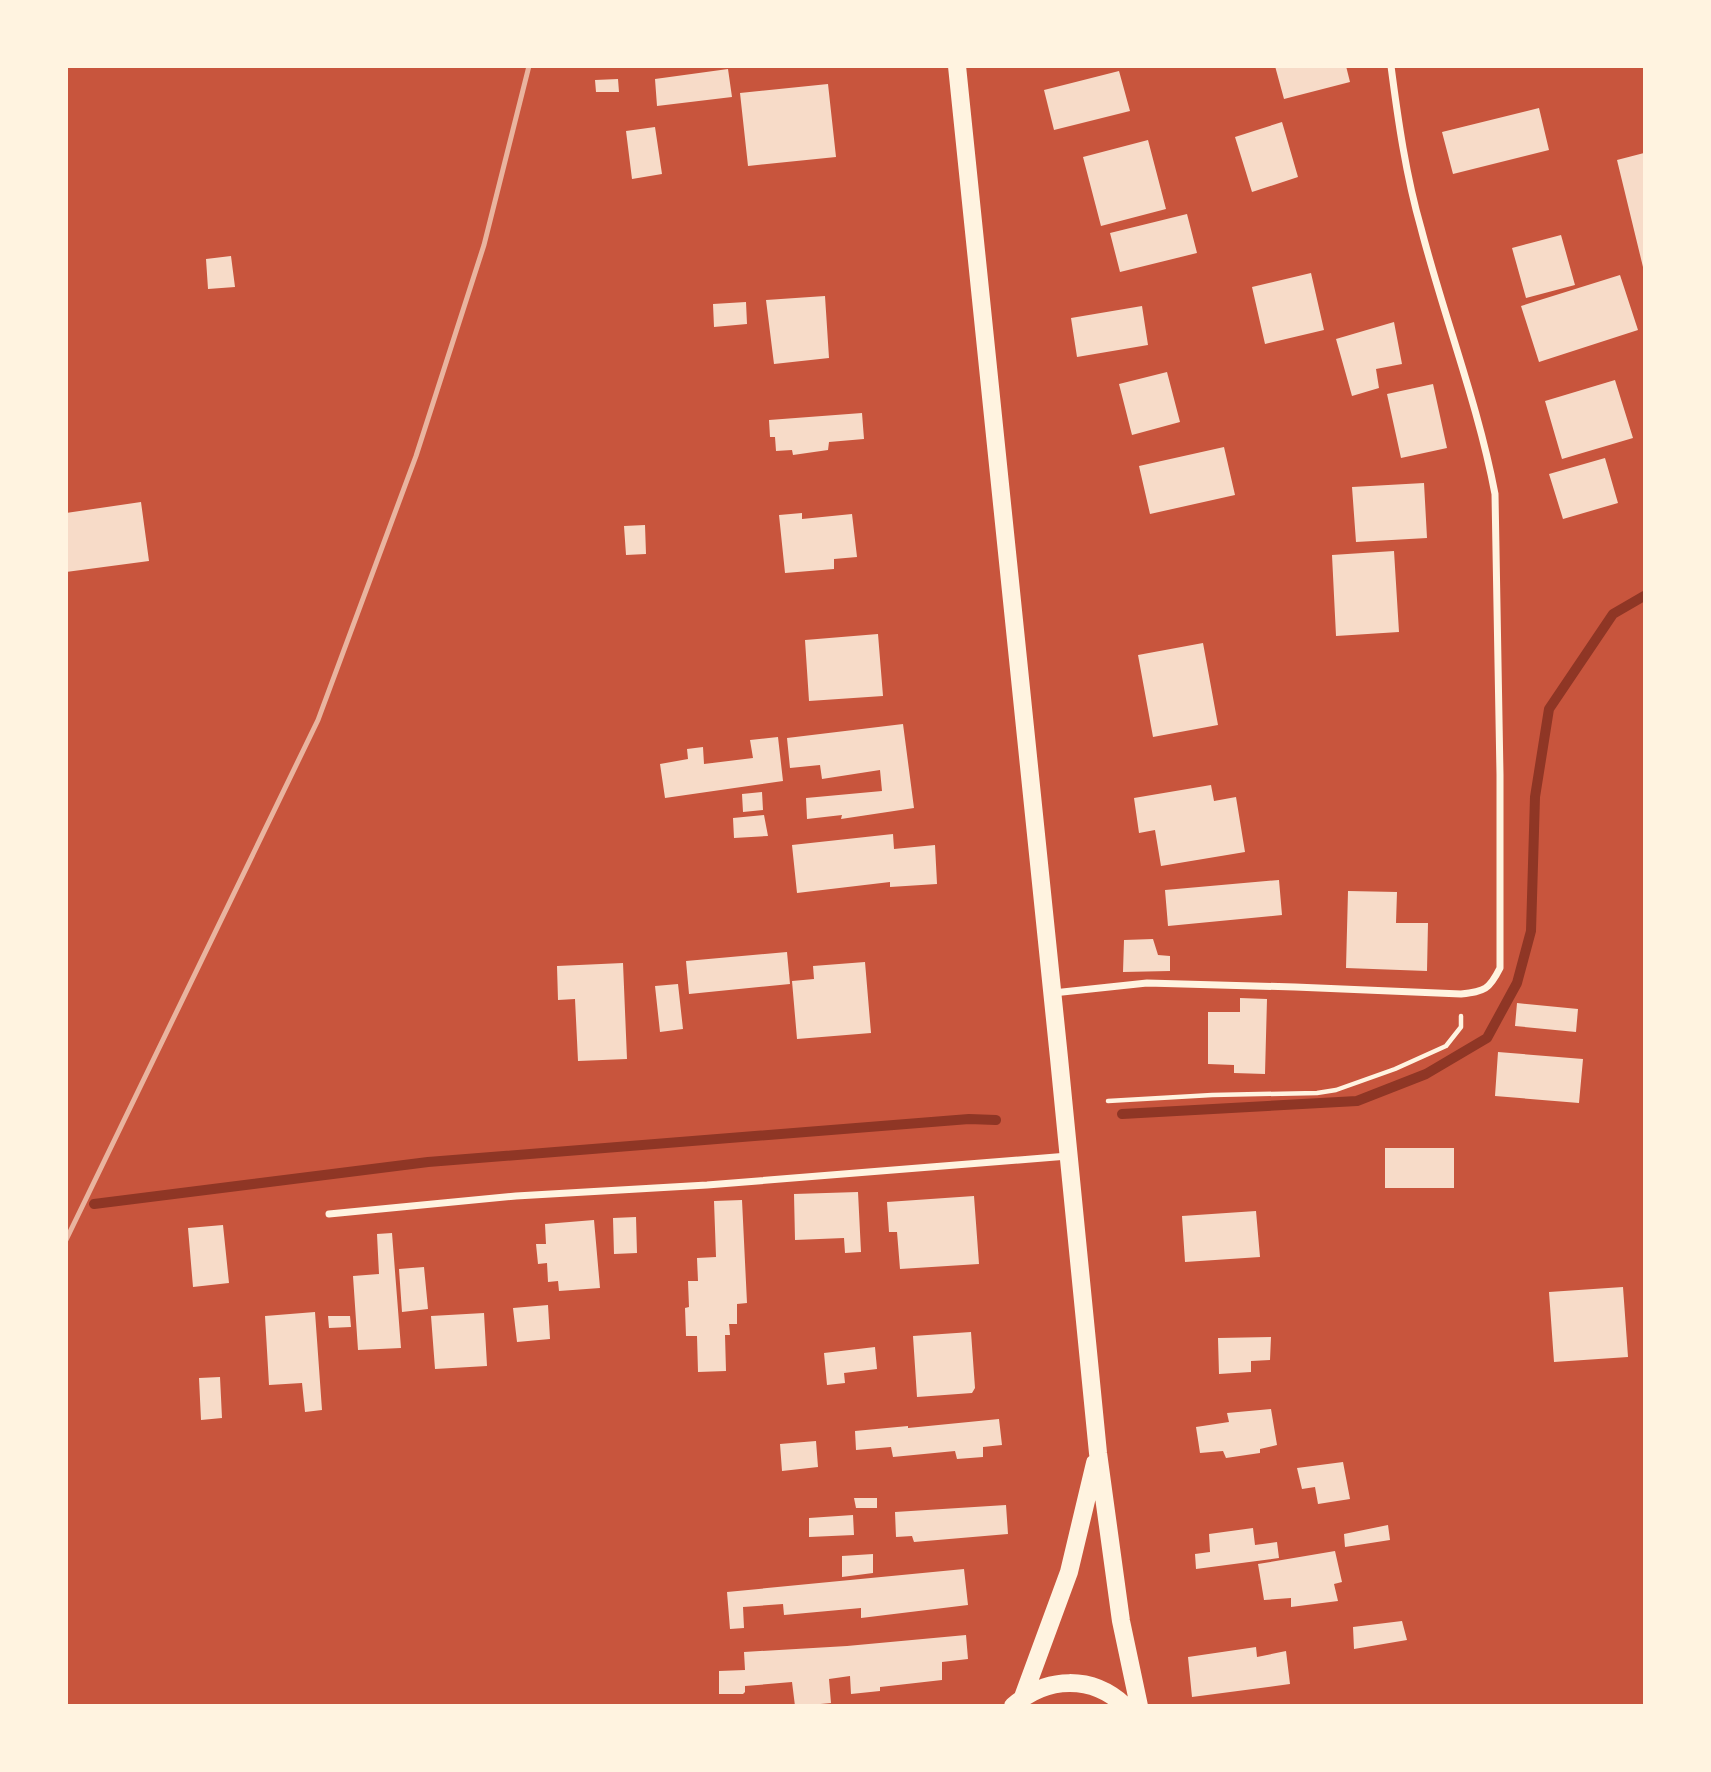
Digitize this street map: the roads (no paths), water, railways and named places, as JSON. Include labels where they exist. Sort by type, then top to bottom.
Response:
[{"type":"main road","points":[[957,66],[1098,1453],[1121,1620],[1139,1706]]},
{"type":"main road","points":[[1018,1701],[1069,1572],[1098,1453]]},
{"type":"main road","points":[[1018,1701],[1046,1686],[1070,1682],[1094,1686],[1125,1706]]},
{"type":"street","points":[[1053,993],[1147,983],[1461,994],[1483,991],[1492,983],[1500,968],[1495,494],[1480,427],[1420,226],[1391,66]]},
{"type":"street","points":[[329,1214],[516,1196],[707,1185],[1069,1156]]},
{"type":"waterway","points":[[1122,1114],[1357,1101],[1426,1074],[1487,1038],[1517,983],[1531,931],[1535,797],[1549,709],[1613,614],[1644,596]]},
{"type":"waterway","points":[[94,1204],[428,1162],[969,1119],[996,1120]]},
{"type":"railway","points":[[66,1240],[318,720],[416,456],[484,245],[529,66]]}]
